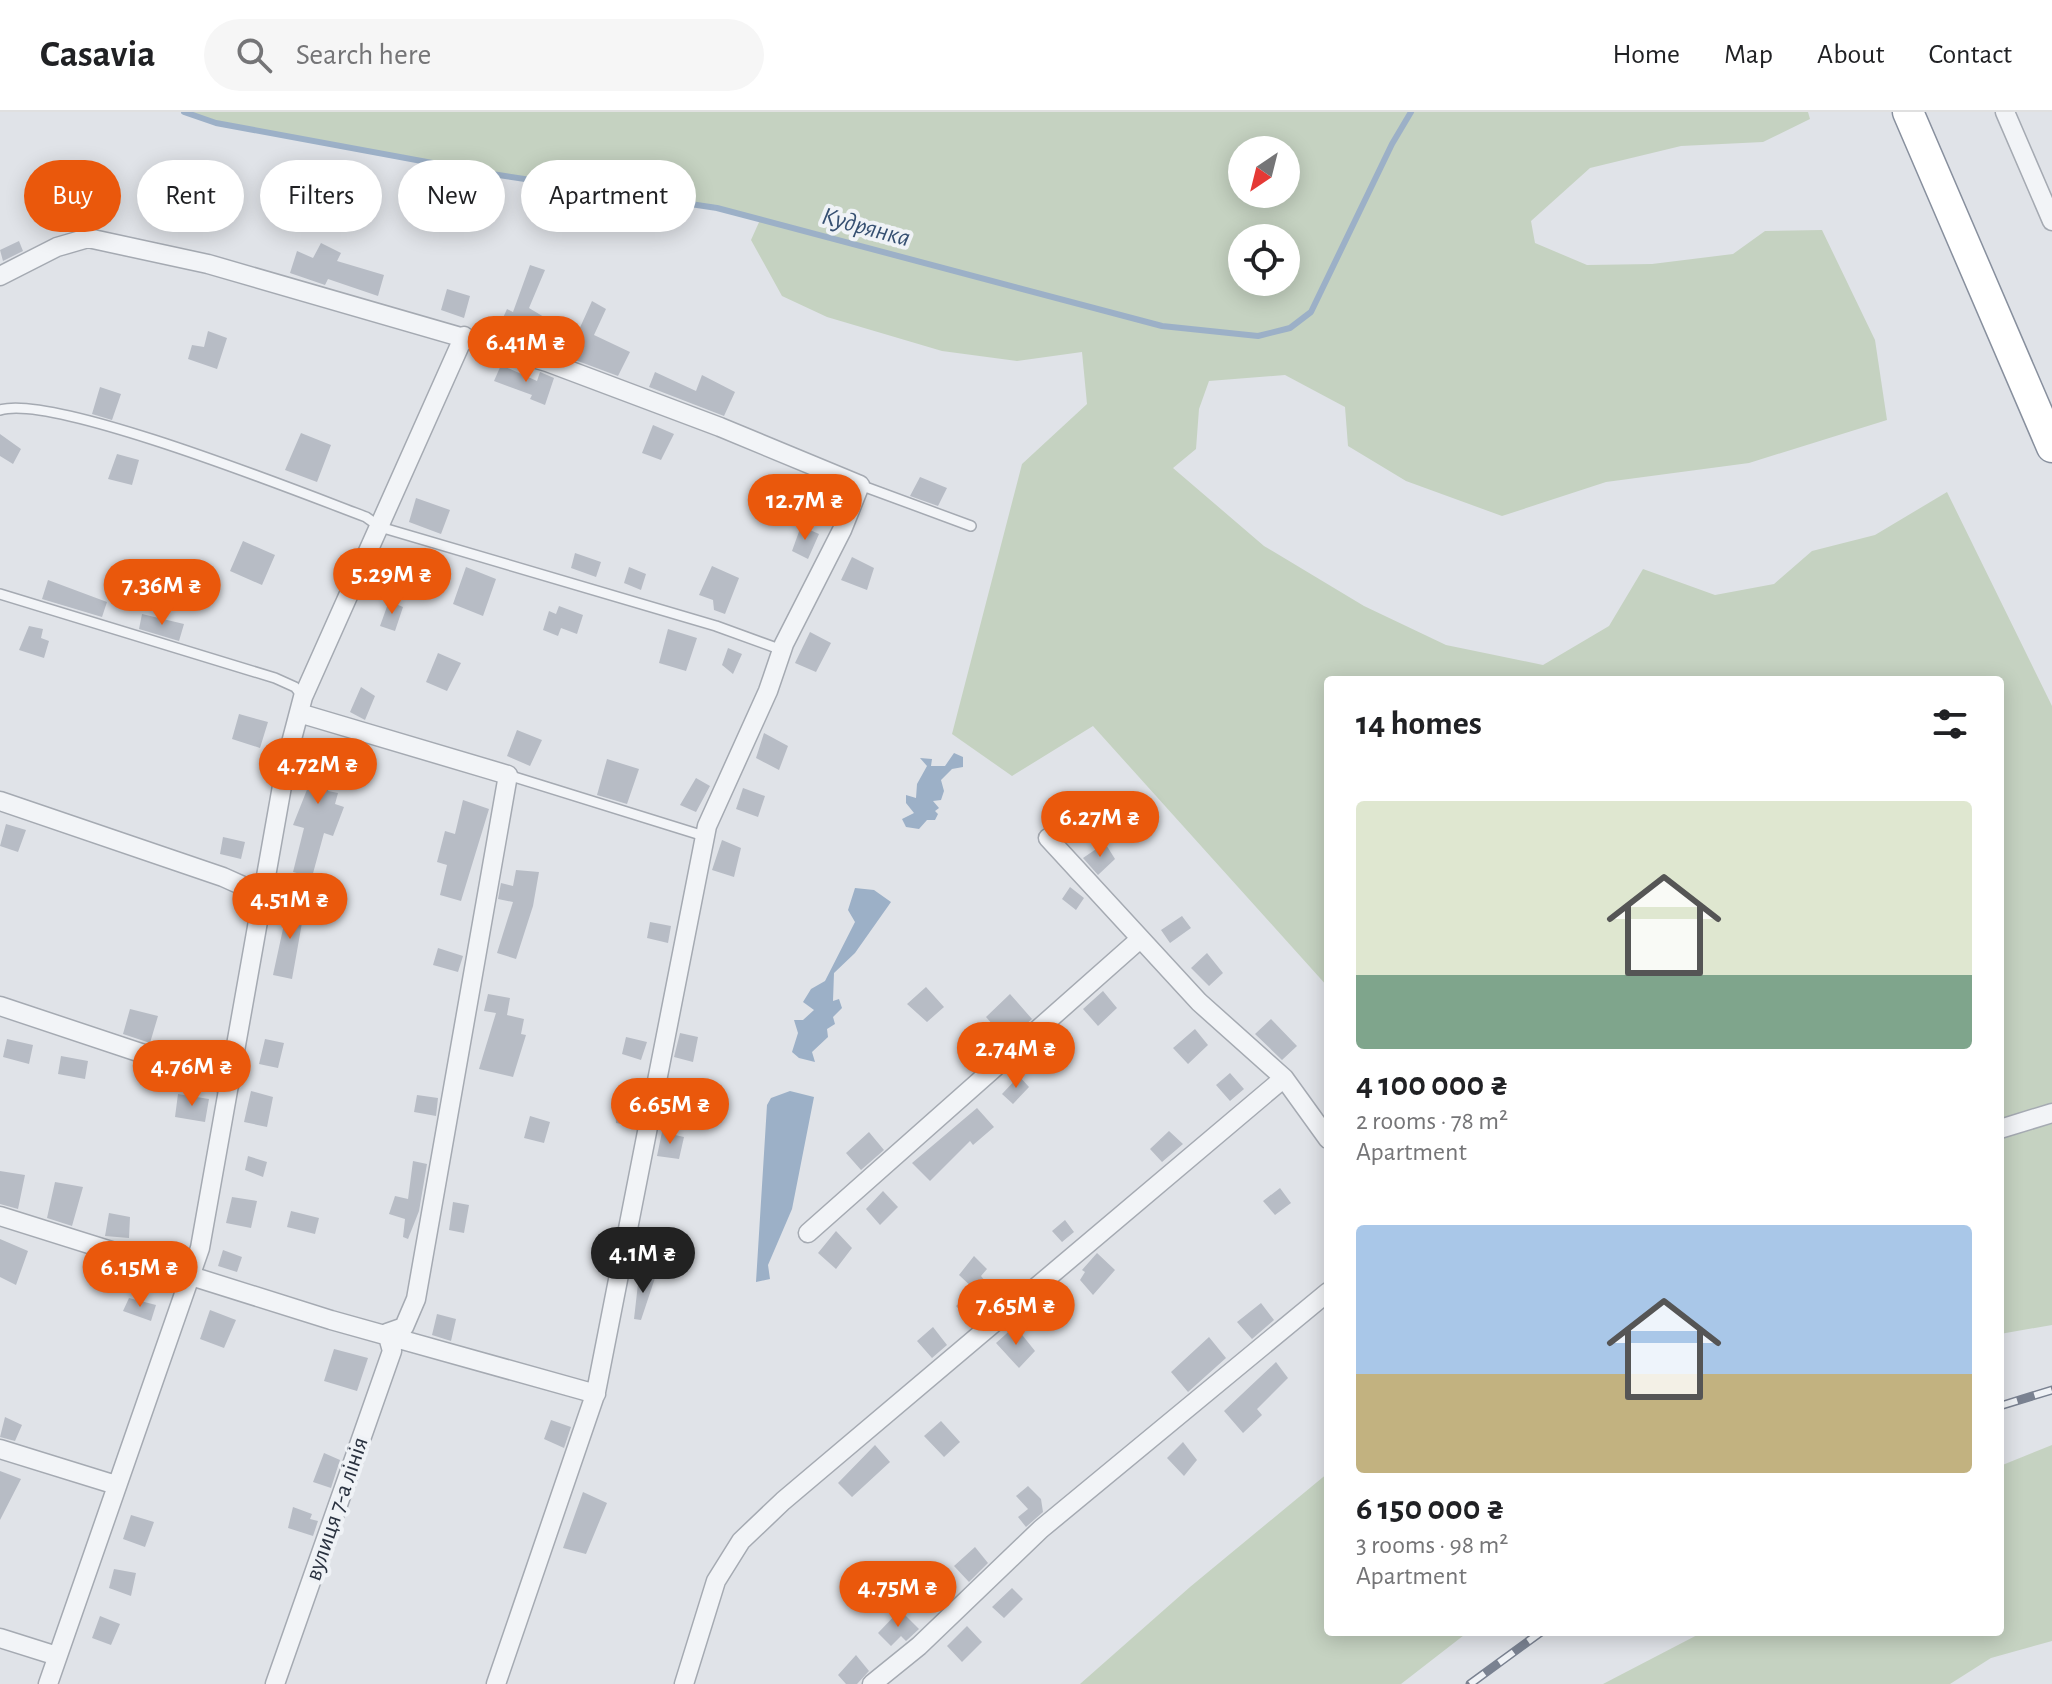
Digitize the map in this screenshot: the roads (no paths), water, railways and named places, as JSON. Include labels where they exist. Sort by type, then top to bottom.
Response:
[{"type":"highway","points":[[1908,112],[2052,447]]},
{"type":"street","points":[[2005,112],[2052,221]]},
{"type":"street","points":[[0,276],[57,247],[88,238],[208,264],[464,336],[637,395],[860,485],[842,530],[782,650],[704,836],[596,1394],[496,1684]]},
{"type":"street","points":[[48,1684],[200,1248],[287,758],[301,705],[464,336]]},
{"type":"street","points":[[301,705],[508,775],[416,1299],[404,1327],[387,1333]]},
{"type":"street","points":[[0,801],[195,867],[263,895]]},
{"type":"street","points":[[1048,838],[1199,1002],[1284,1078],[1324,1133]]},
{"type":"street","points":[[808,1233],[1140,939]]},
{"type":"street","points":[[0,1006],[171,1063],[229,1086]]},
{"type":"street","points":[[684,1684],[716,1581],[741,1541],[783,1501],[1284,1078]]},
{"type":"street","points":[[2004,1128],[2052,1113]]},
{"type":"street","points":[[0,1216],[331,1320],[387,1333],[596,1394]]},
{"type":"street","points":[[872,1684],[919,1646],[1041,1529],[1324,1295]]},
{"type":"street","name":"вулиця 7-а лінія","points":[[275,1684],[392,1351],[387,1333]]},
{"type":"street","points":[[0,1449],[116,1485]]},
{"type":"street","points":[[0,1638],[57,1656]]},
{"type":"lane","points":[[0,410],[15,405],[39,409],[121,431],[343,508],[380,527],[716,626],[782,650]]},
{"type":"lane","points":[[860,485],[971,526]]},
{"type":"lane","points":[[0,594],[275,678],[295,687],[301,705]]},
{"type":"lane","points":[[508,775],[704,836]]},
{"type":"water","points":[[954,753],[963,757],[963,767],[952,769],[941,780],[944,791],[941,800],[933,801],[939,808],[935,811],[938,814],[935,820],[927,820],[919,829],[906,827],[902,819],[914,813],[906,803],[906,795],[916,798],[917,784],[927,766],[920,758],[932,759],[931,766],[945,766]]},
{"type":"water","points":[[855,888],[874,890],[891,902],[855,953],[834,973],[833,1001],[839,999],[842,1008],[833,1017],[835,1024],[827,1029],[828,1037],[812,1052],[815,1062],[799,1058],[792,1052],[798,1033],[794,1020],[803,1020],[814,1010],[803,1002],[811,989],[825,981],[855,922],[848,910]]},
{"type":"water","points":[[790,1091],[814,1097],[792,1209],[768,1265],[770,1279],[756,1282],[767,1105],[771,1098]]},
{"type":"waterway","name":"Кудрянка","points":[[184,112],[216,123],[492,174],[717,208],[1162,326],[1258,336],[1290,328],[1311,312],[1392,144],[1411,112]]},
{"type":"railway","points":[[2004,1405],[2052,1390]]},
{"type":"railway","points":[[1470,1684],[1536,1636]]}]
